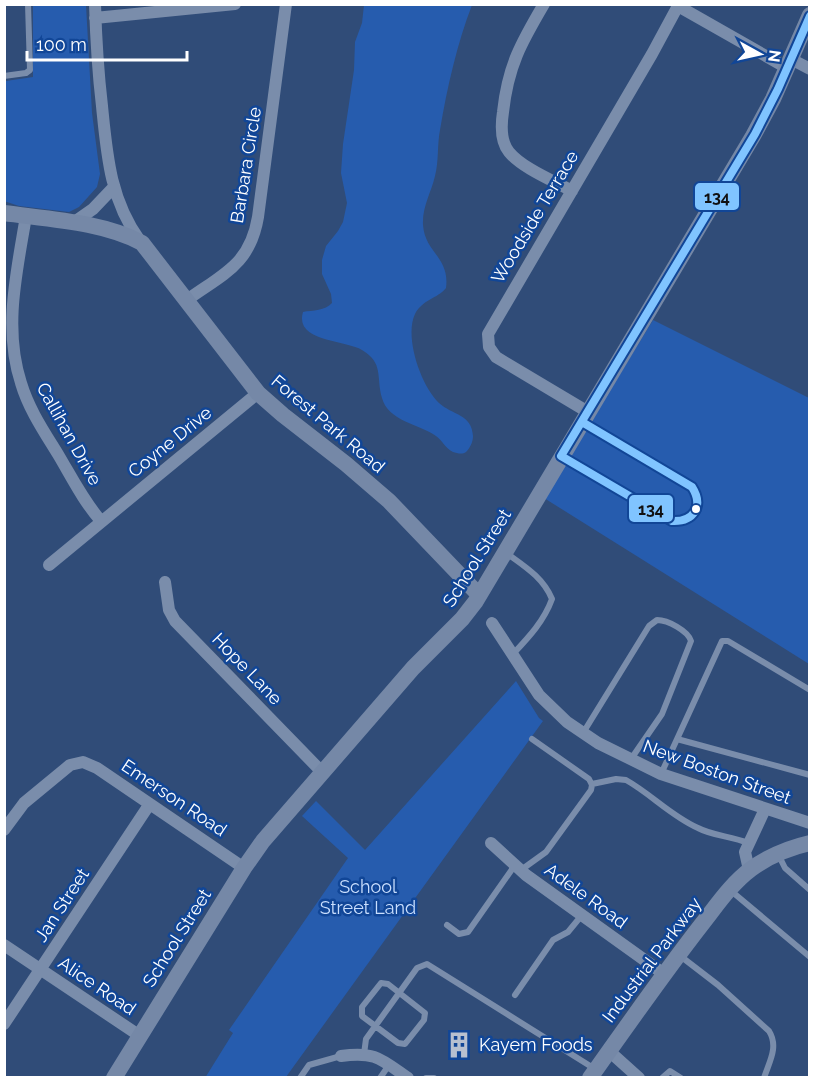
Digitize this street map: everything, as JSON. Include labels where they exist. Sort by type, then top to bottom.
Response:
[{"type":"street","points":[[95,4],[105,135],[113,188],[127,221],[142,243]]},
{"type":"street","points":[[95,18],[234,4]]},
{"type":"street","name":"Barbara Circle","points":[[187,300],[238,262],[251,244],[258,217],[286,4]]},
{"type":"street","points":[[544,4],[521,43],[509,72],[502,115],[502,135],[507,149],[516,158],[572,191]]},
{"type":"street","points":[[679,5],[789,63],[810,69]]},
{"type":"street","name":"Woodside Terrace","points":[[585,417],[500,360],[491,351],[488,343],[491,326],[679,5]]},
{"type":"street","name":"School Street","points":[[114,1077],[244,868],[275,826],[413,668],[462,619],[479,595],[753,136],[810,15]]},
{"type":"street","points":[[73,223],[93,209],[113,188]]},
{"type":"street","name":"Forest Park Road","points":[[4,213],[116,232],[142,243],[258,393],[283,416],[346,464],[389,501],[479,595]]},
{"type":"street","name":"Callihan Drive","points":[[26,216],[11,321],[18,374],[39,424],[89,506],[101,521]]},
{"type":"street","name":"Coyne Drive","points":[[49,565],[258,393]]},
{"type":"street","name":"Hope Lane","points":[[165,582],[169,610],[175,621],[322,772]]},
{"type":"street","name":"New Boston Street","points":[[492,623],[544,701],[583,733],[661,774],[810,823]]},
{"type":"street","name":"Emerson Road","points":[[4,830],[28,800],[70,765],[83,762],[97,768],[244,868]]},
{"type":"street","name":"Jan Street","points":[[4,1024],[149,805]]},
{"type":"street","points":[[749,870],[746,860],[748,843],[765,809]]},
{"type":"street","name":"Adele Road","points":[[491,843],[518,868],[664,974]]},
{"type":"street","name":"Industrial Parkway","points":[[593,1073],[678,955],[730,889],[749,870],[777,854],[810,843]]},
{"type":"street","name":"Alice Road","points":[[4,945],[140,1036]]},
{"type":"street","points":[[609,1051],[639,1077]]},
{"type":"street","points":[[341,1056],[364,1054],[376,1057],[408,1077]]},
{"type":"lane","points":[[4,76],[30,70],[28,4]]},
{"type":"lane","points":[[561,456],[672,521],[684,521],[696,512],[698,497],[692,487],[585,417]]},
{"type":"lane","points":[[505,552],[538,577],[546,586],[552,599],[548,610],[531,635],[513,654]]},
{"type":"lane","points":[[583,733],[649,626],[657,620],[666,622],[689,636],[691,643],[664,710],[631,760]]},
{"type":"lane","points":[[661,774],[722,640],[728,641],[810,690]]},
{"type":"lane","points":[[447,925],[460,934],[468,932],[518,868],[546,852],[591,790],[592,784],[589,779],[532,739]]},
{"type":"lane","points":[[677,739],[810,775]]},
{"type":"lane","points":[[592,784],[616,778],[626,780],[699,829],[727,835],[748,843]]},
{"type":"lane","points":[[777,854],[785,868],[810,890]]},
{"type":"lane","points":[[730,889],[810,957]]},
{"type":"lane","points":[[515,995],[553,941],[568,932],[582,915]]},
{"type":"lane","points":[[678,955],[718,985],[769,1031],[774,1041],[774,1049],[764,1077]]},
{"type":"lane","points":[[364,1054],[366,1039],[419,966],[423,964],[429,965],[593,1073]]},
{"type":"lane","points":[[384,983],[400,993],[424,1011],[425,1017],[408,1042],[402,1044],[363,1017],[360,1012],[378,985],[384,983]]},
{"type":"lane","points":[[300,1077],[309,1066],[341,1056]]},
{"type":"lane","points":[[380,1077],[389,1064]]},
{"type":"lane","points":[[662,1077],[670,1071],[681,1077]]},
{"type":"lane","points":[[426,1077],[434,1077]]},
{"type":"green space","points":[[33,5],[86,5],[92,113],[100,174],[97,187],[79,207],[69,212],[19,206],[4,201],[6,81],[33,77]]},
{"type":"green space","points":[[364,5],[472,5],[449,82],[439,136],[436,170],[423,218],[428,242],[444,269],[446,288],[418,309],[412,324],[413,348],[426,385],[439,403],[465,419],[472,429],[472,443],[463,453],[451,451],[436,436],[397,417],[385,406],[378,371],[374,360],[369,355],[355,347],[313,335],[302,322],[303,312],[322,309],[332,303],[331,294],[322,274],[322,260],[326,246],[343,222],[347,203],[341,173],[343,144],[354,70],[355,42],[362,23]]},
{"type":"green space","points":[[653,320],[809,398],[809,664],[544,498]]},
{"type":"green space","name":"School Street Land","points":[[516,681],[543,721],[286,1077],[205,1078],[233,1033],[229,1030],[348,858],[302,816],[316,801],[365,850]]},
{"type":"transit line","name":"134","points":[[582,422],[692,487],[697,500],[695,512],[686,519],[672,521],[561,456],[755,134],[778,89],[810,16]]},
{"type":"place","name":"Kayem Foods","points":[[459,1045]]}]
